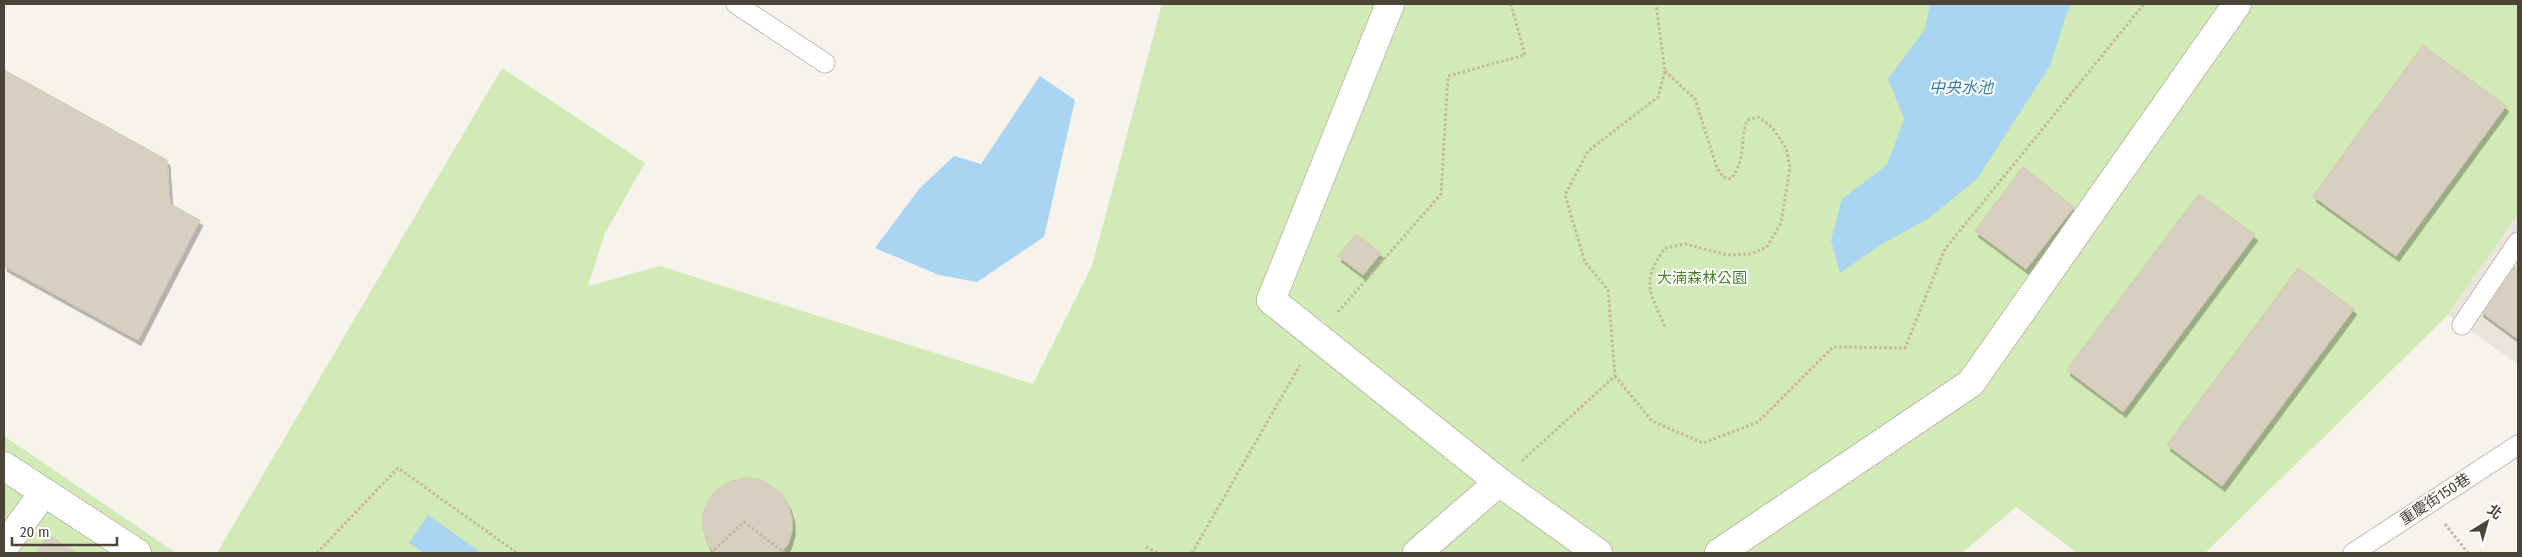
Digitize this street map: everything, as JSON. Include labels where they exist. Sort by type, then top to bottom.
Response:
[{"type":"street","points":[[1390,4],[1271,300],[1499,482],[1598,553]]},
{"type":"street","points":[[1719,553],[1970,383],[2238,4]]},
{"type":"street","points":[[4,466],[137,553]]},
{"type":"street","points":[[1417,553],[1499,482]]},
{"type":"street","points":[[4,547],[44,492]]},
{"type":"lane","points":[[736,4],[825,63]]},
{"type":"lane","points":[[2462,325],[2518,242]]},
{"type":"lane","name":"重慶街150巷","points":[[2352,553],[2518,445]]},
{"type":"path","points":[[1192,553],[1316,337],[1441,194],[1448,76],[1525,54],[1511,4]]},
{"type":"path","points":[[1656,4],[1665,71],[1658,97],[1588,151],[1564,195],[1585,262],[1608,290],[1615,376],[1652,421],[1703,443],[1758,422],[1833,346],[1905,348],[1945,248],[2144,4]]},
{"type":"path","points":[[1665,71],[1695,99],[1717,168],[1723,178],[1731,180],[1740,166],[1743,130],[1747,120],[1758,117],[1772,127],[1786,148],[1790,167],[1781,223],[1767,247],[1751,254],[1728,254],[1685,244],[1665,248],[1652,266],[1648,285],[1666,330]]},
{"type":"path","points":[[1499,482],[1615,376]]},
{"type":"path","points":[[317,553],[398,468],[517,553]]},
{"type":"path","points":[[2428,503],[2468,553]]},
{"type":"path","points":[[711,553],[744,522],[785,553]]},
{"type":"path","points":[[1146,546],[1158,553]]},
{"type":"shaded area","points":[[2518,213],[2518,364],[2448,315]]},
{"type":"green space","name":"大湳森林公園","points":[[1162,4],[2518,4],[2518,213],[2448,315],[2205,553],[2077,553],[2016,507],[1962,553],[217,553],[502,68],[645,163],[605,233],[588,286],[660,266],[1033,384],[1092,266]]},
{"type":"green space","points":[[4,436],[176,553],[4,553]]},
{"type":"water","name":"中央水池","points":[[1930,4],[2072,4],[2067,12],[2050,66],[1977,179],[1929,218],[1879,246],[1840,273],[1831,240],[1842,199],[1887,165],[1904,119],[1888,79],[1925,29]]},
{"type":"water","points":[[1040,76],[1075,100],[1044,237],[977,282],[939,275],[875,248],[919,189],[954,156],[981,164]]},
{"type":"water","points":[[428,515],[482,553],[424,553],[409,543]]},
{"type":"building","points":[[2423,45],[2506,106],[2396,256],[2313,196]]},
{"type":"building","points":[[4,70],[167,160],[170,204],[200,220],[138,340],[4,266]]},
{"type":"building","points":[[2023,167],[2074,207],[2026,269],[1975,231]]},
{"type":"building","points":[[2199,194],[2255,235],[2123,412],[2067,370]]},
{"type":"building","points":[[1356,234],[1381,253],[1363,275],[1338,256]]},
{"type":"building","points":[[2513,266],[2518,269],[2518,339],[2480,311]]},
{"type":"building","points":[[2298,268],[2354,309],[2222,486],[2167,445]]},
{"type":"building","points":[[744,478],[758,479],[770,485],[781,493],[788,504],[792,518],[792,531],[788,544],[781,553],[715,553],[707,543],[703,529],[703,514],[708,501],[717,490],[729,482]]},
{"type":"building","points":[[49,535],[76,553],[36,553]]}]
